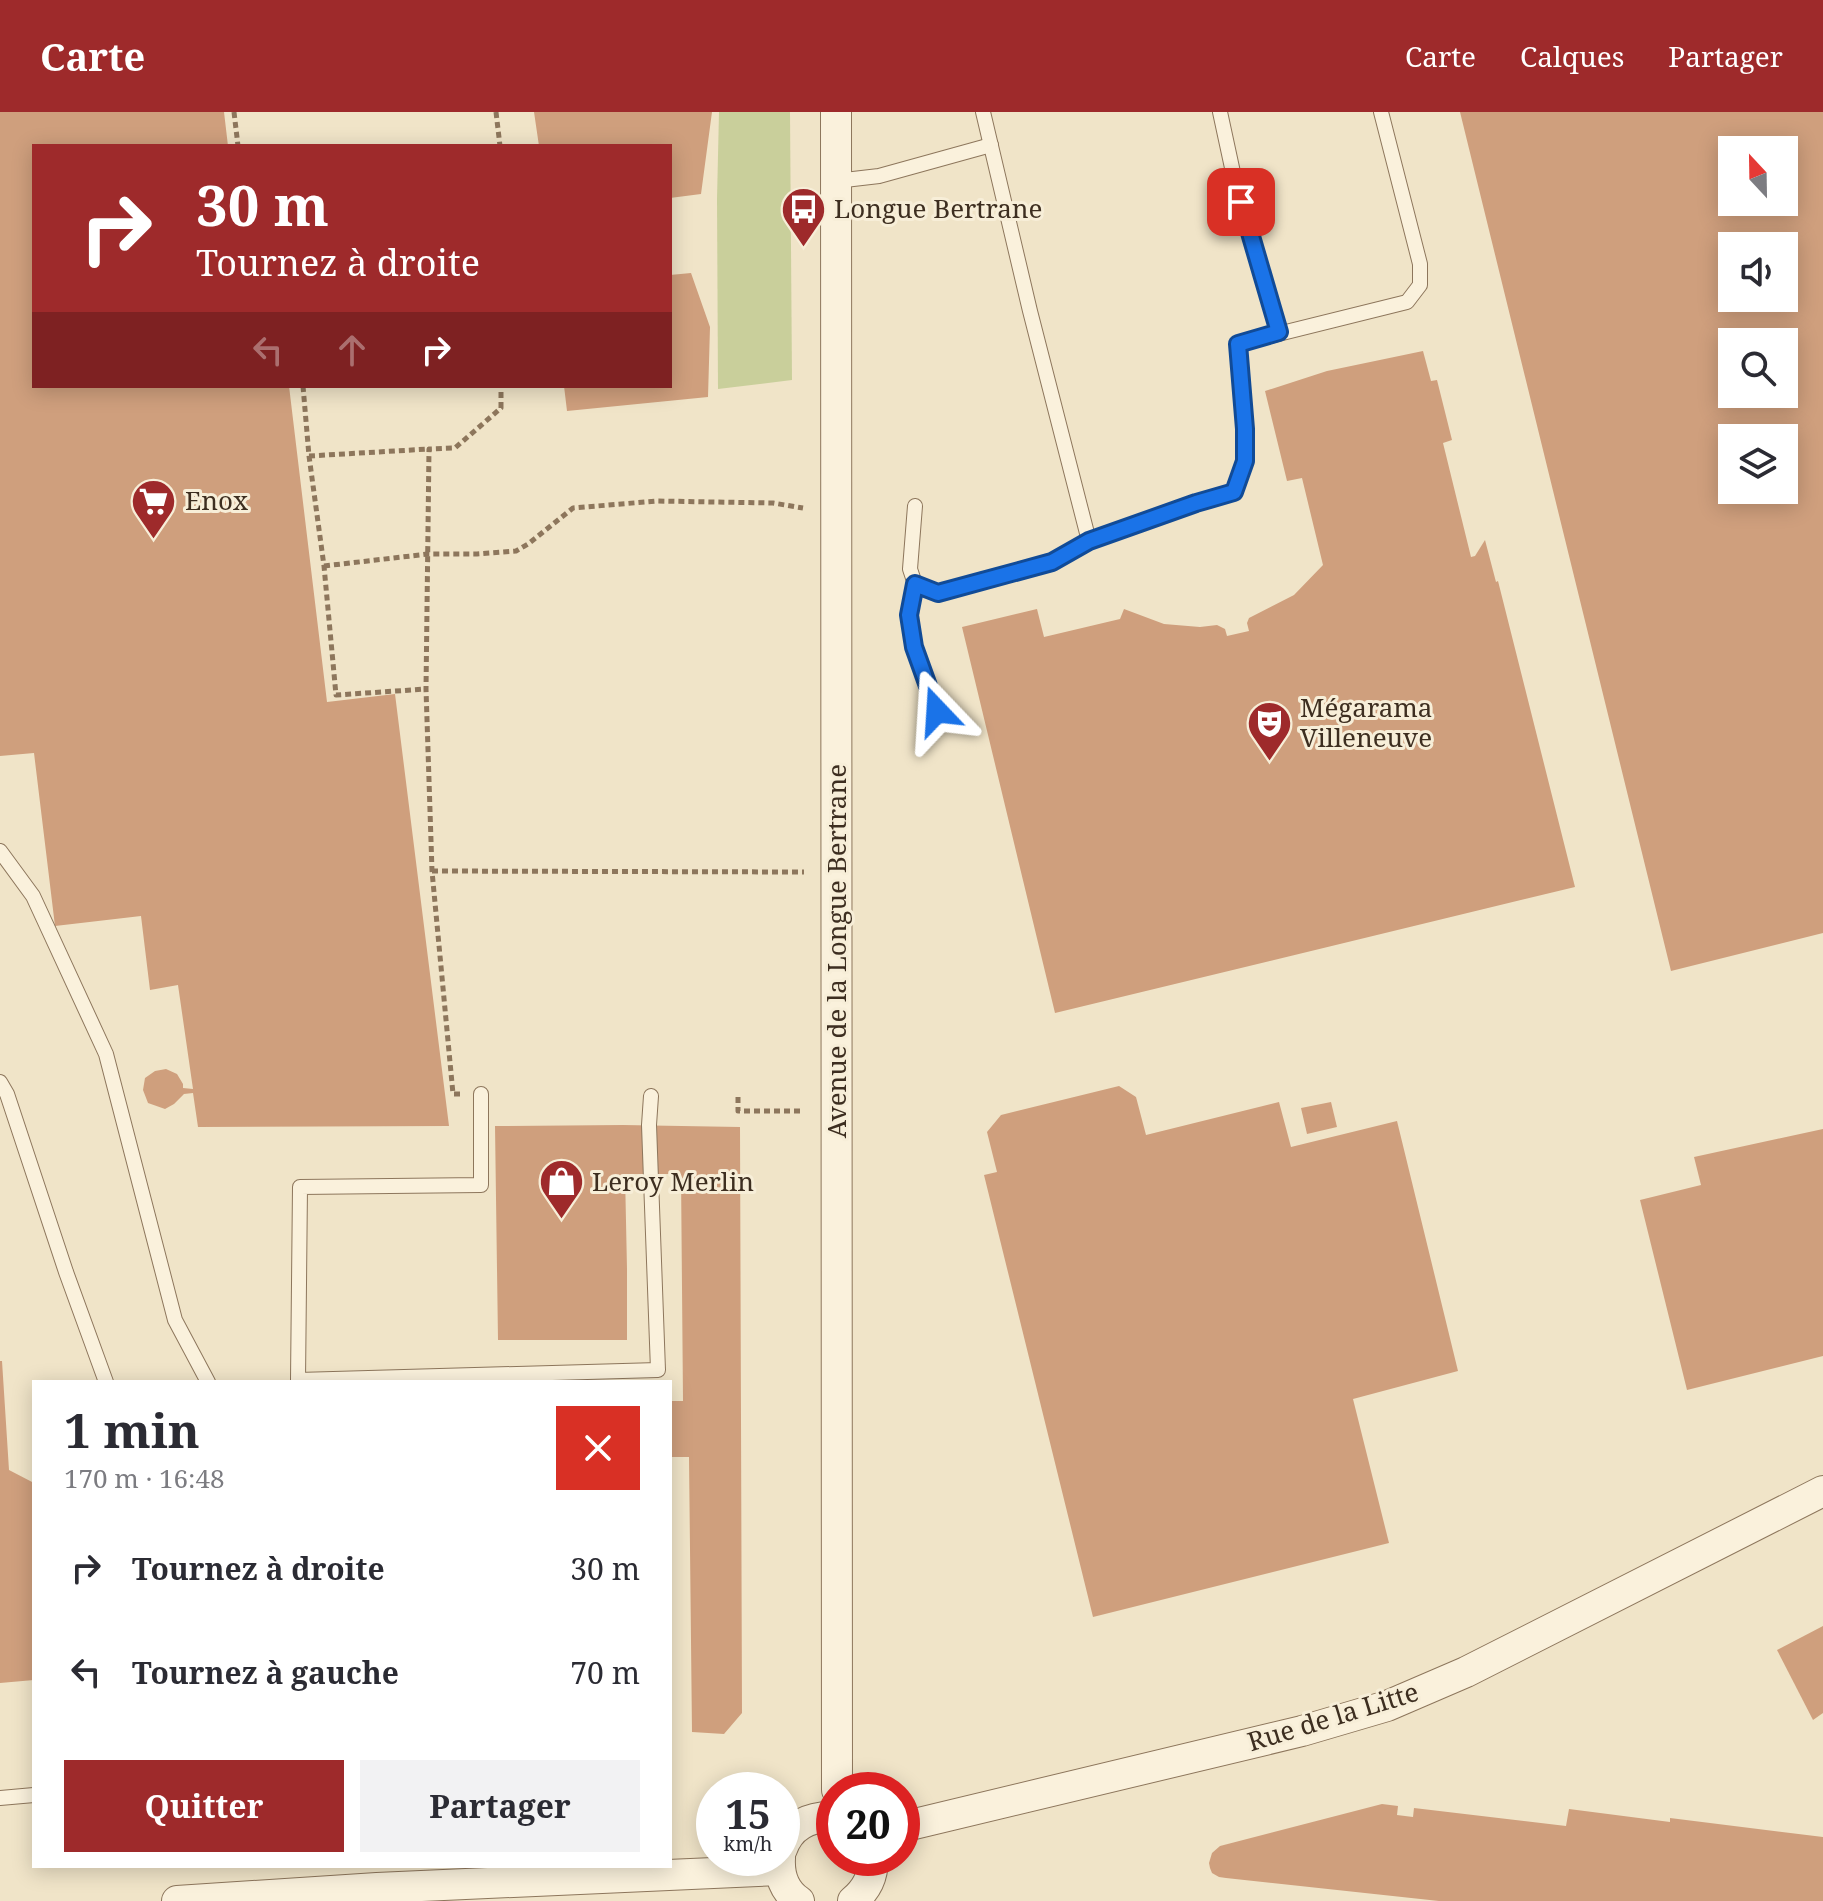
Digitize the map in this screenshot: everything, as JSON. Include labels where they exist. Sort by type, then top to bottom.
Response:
[{"type":"street","name":"Avenue de la Longue Bertrane","points":[[836,112],[837,1772]]},
{"type":"street","name":"Rue de la Litte","points":[[920,1823],[1302,1731],[1387,1706],[1466,1672],[1823,1491]]},
{"type":"street","points":[[672,1866],[696,1865]]},
{"type":"street","points":[[177,1901],[459,1875],[650,1868]]},
{"type":"street","points":[[783,1876],[784,1884],[799,1901]]},
{"type":"street","points":[[865,1898],[871,1876]]},
{"type":"lane","points":[[983,112],[1089,541]]},
{"type":"lane","points":[[1220,112],[1234,177],[1279,332]]},
{"type":"lane","points":[[915,584],[938,593],[1052,562],[1089,541],[1234,492],[1245,461],[1238,344],[1407,302],[1420,285],[1420,264],[1381,112]]},
{"type":"lane","points":[[836,181],[879,176],[991,145]]},
{"type":"lane","points":[[915,506],[910,569],[915,584],[909,615],[914,647],[937,711]]},
{"type":"lane","points":[[0,851],[33,896],[106,1054],[175,1320],[207,1380]]},
{"type":"lane","points":[[0,1082],[7,1094],[105,1380]]},
{"type":"lane","points":[[481,1094],[481,1185],[300,1187],[298,1380],[658,1370],[649,1125],[651,1096]]},
{"type":"lane","points":[[0,1798],[32,1795]]},
{"type":"path","points":[[234,112],[238,144]]},
{"type":"path","points":[[496,112],[500,144]]},
{"type":"path","points":[[303,388],[336,695],[426,689]]},
{"type":"path","points":[[309,456],[455,448],[501,408],[501,388]]},
{"type":"path","points":[[429,449],[426,689],[432,871],[453,1094],[481,1094]]},
{"type":"path","points":[[324,566],[428,554],[516,551],[573,508],[657,501],[773,503],[803,508]]},
{"type":"path","points":[[432,871],[804,872]]},
{"type":"path","points":[[738,1097],[738,1111],[804,1111]]},
{"type":"green space","points":[[719,112],[790,112],[792,380],[718,389]]},
{"type":"building","name":"Enox","points":[[0,112],[224,112],[228,144],[32,144],[32,388],[289,388],[327,702],[395,694],[449,1126],[198,1127],[193,1093],[184,1094],[165,1109],[148,1103],[143,1090],[145,1078],[155,1071],[166,1069],[177,1074],[183,1088],[193,1089],[178,985],[150,990],[141,916],[55,926],[34,753],[0,756]]},
{"type":"building","points":[[534,112],[712,112],[701,194],[672,198],[672,144],[539,144]]},
{"type":"building","points":[[1460,112],[1823,112],[1823,933],[1671,971]]},
{"type":"building","points":[[691,273],[710,327],[708,397],[567,411],[564,388],[672,388],[672,275]]},
{"type":"building","name":"Mégarama Villeneuve","points":[[1423,351],[1431,381],[1437,380],[1452,440],[1443,443],[1471,557],[1475,556],[1485,540],[1575,887],[1055,1013],[962,627],[1037,609],[1044,637],[1120,619],[1124,609],[1164,624],[1217,625],[1225,629],[1227,636],[1249,631],[1249,618],[1294,595],[1323,565],[1302,478],[1287,481],[1265,391],[1327,371]]},
{"type":"building","points":[[1119,1086],[1136,1097],[1146,1135],[1279,1102],[1291,1147],[1397,1121],[1458,1371],[1353,1399],[1389,1543],[1093,1617],[984,1175],[997,1172],[987,1132],[1001,1115]]},
{"type":"building","points":[[1331,1102],[1337,1127],[1307,1134],[1301,1108]]},
{"type":"building","points":[[495,1126],[740,1127],[742,1713],[724,1734],[692,1732],[689,1457],[672,1457],[672,1401],[683,1401],[681,1174],[625,1174],[627,1340],[498,1340]]},
{"type":"building","points":[[1823,1129],[1823,1356],[1687,1390],[1640,1200],[1701,1185],[1694,1157]]},
{"type":"building","points":[[2,1361],[9,1470],[32,1482],[32,1680],[0,1683]]},
{"type":"building","points":[[1823,1626],[1823,1713],[1813,1720],[1777,1650]]},
{"type":"building","points":[[1382,1804],[1398,1806],[1397,1815],[1413,1817],[1414,1808],[1566,1826],[1569,1809],[1823,1837],[1823,1901],[1439,1901],[1219,1877],[1210,1868],[1212,1853],[1220,1846]]},
{"type":"place","name":"Longue Bertrane","points":[[803,248]]},
{"type":"place","name":"Enox","points":[[154,540]]},
{"type":"place","name":"Mégarama Villeneuve","points":[[1269,762]]},
{"type":"place","name":"Leroy Merlin","points":[[561,1221]]},
{"type":"route","points":[[937,711],[914,647],[909,615],[915,584],[938,593],[1052,562],[1089,541],[1234,492],[1245,461],[1238,344],[1279,332],[1241,202]]}]
